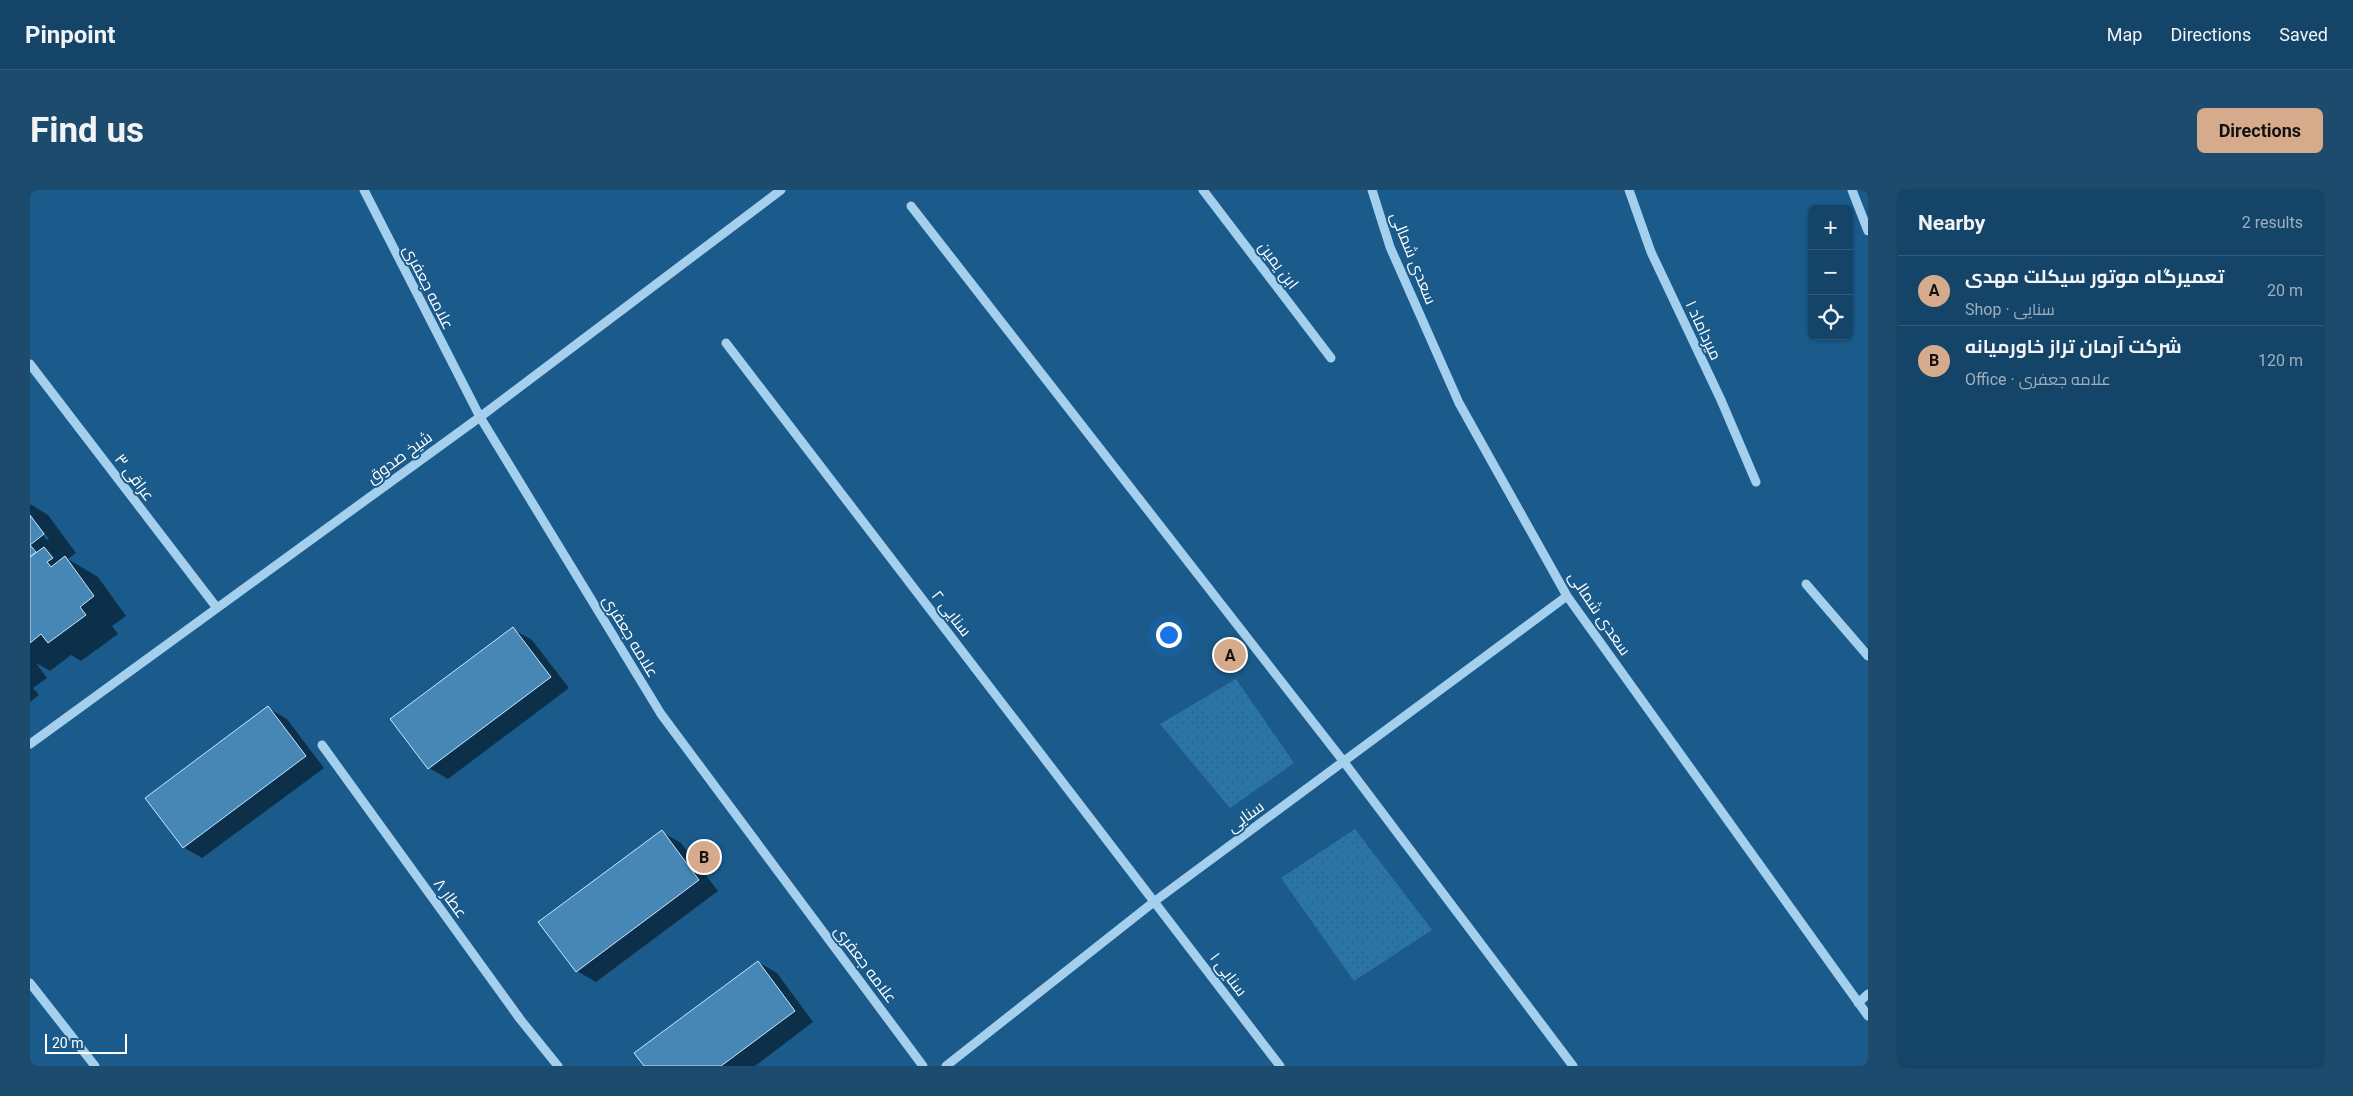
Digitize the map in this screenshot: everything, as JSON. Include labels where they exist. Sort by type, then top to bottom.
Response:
[{"type":"street","name":"علامه جعفری","points":[[364,190],[480,417],[661,714],[923,1066]]},
{"type":"street","name":"شیخ صدوق","points":[[30,744],[480,417],[781,190]]},
{"type":"street","name":"ابن یمین","points":[[1203,190],[1331,358]]},
{"type":"street","name":"سعدی شمالی","points":[[1372,190],[1390,247],[1459,404],[1567,596],[1868,1016]]},
{"type":"street","name":"میرداماد ۱","points":[[1629,190],[1651,252],[1721,400],[1756,482]]},
{"type":"street","points":[[1852,190],[1868,231]]},
{"type":"street","points":[[911,206],[1344,762],[1573,1066]]},
{"type":"street","name":"سنایی ۲","points":[[726,343],[1155,901]]},
{"type":"street","name":"عراقی ۳","points":[[30,364],[216,608]]},
{"type":"street","points":[[1806,584],[1868,656]]},
{"type":"street","name":"سنایی","points":[[946,1066],[1155,901],[1567,596]]},
{"type":"street","name":"عطار ۸","points":[[322,745],[520,1019],[558,1066]]},
{"type":"street","name":"سنایی ۱","points":[[1155,901],[1280,1066]]},
{"type":"street","points":[[30,983],[95,1066]]},
{"type":"street","points":[[1858,1002],[1868,994]]},
{"type":"shaded area","points":[[1236,679],[1294,763],[1230,808],[1160,724]]},
{"type":"shaded area","points":[[1355,829],[1432,930],[1354,981],[1281,878]]},
{"type":"building","points":[[30,515],[44,534],[30,545]]},
{"type":"building","points":[[30,545],[36,552],[30,557]]},
{"type":"building","points":[[44,547],[53,558],[47,562],[51,567],[65,556],[94,596],[80,607],[86,615],[48,643],[41,634],[30,643],[30,557]]},
{"type":"building","points":[[513,627],[551,677],[428,769],[390,719]]},
{"type":"building","points":[[268,706],[306,756],[183,848],[145,798]]},
{"type":"building","points":[[662,830],[699,880],[576,972],[538,922]]},
{"type":"building","points":[[758,961],[795,1011],[721,1066],[644,1066],[634,1053]]},
{"type":"place","name":"تعمیرگاه موتور سیکلت مهدی","points":[[1230,655]]},
{"type":"place","name":"شرکت آرمان تراز خاورمیانه","points":[[704,857]]}]
